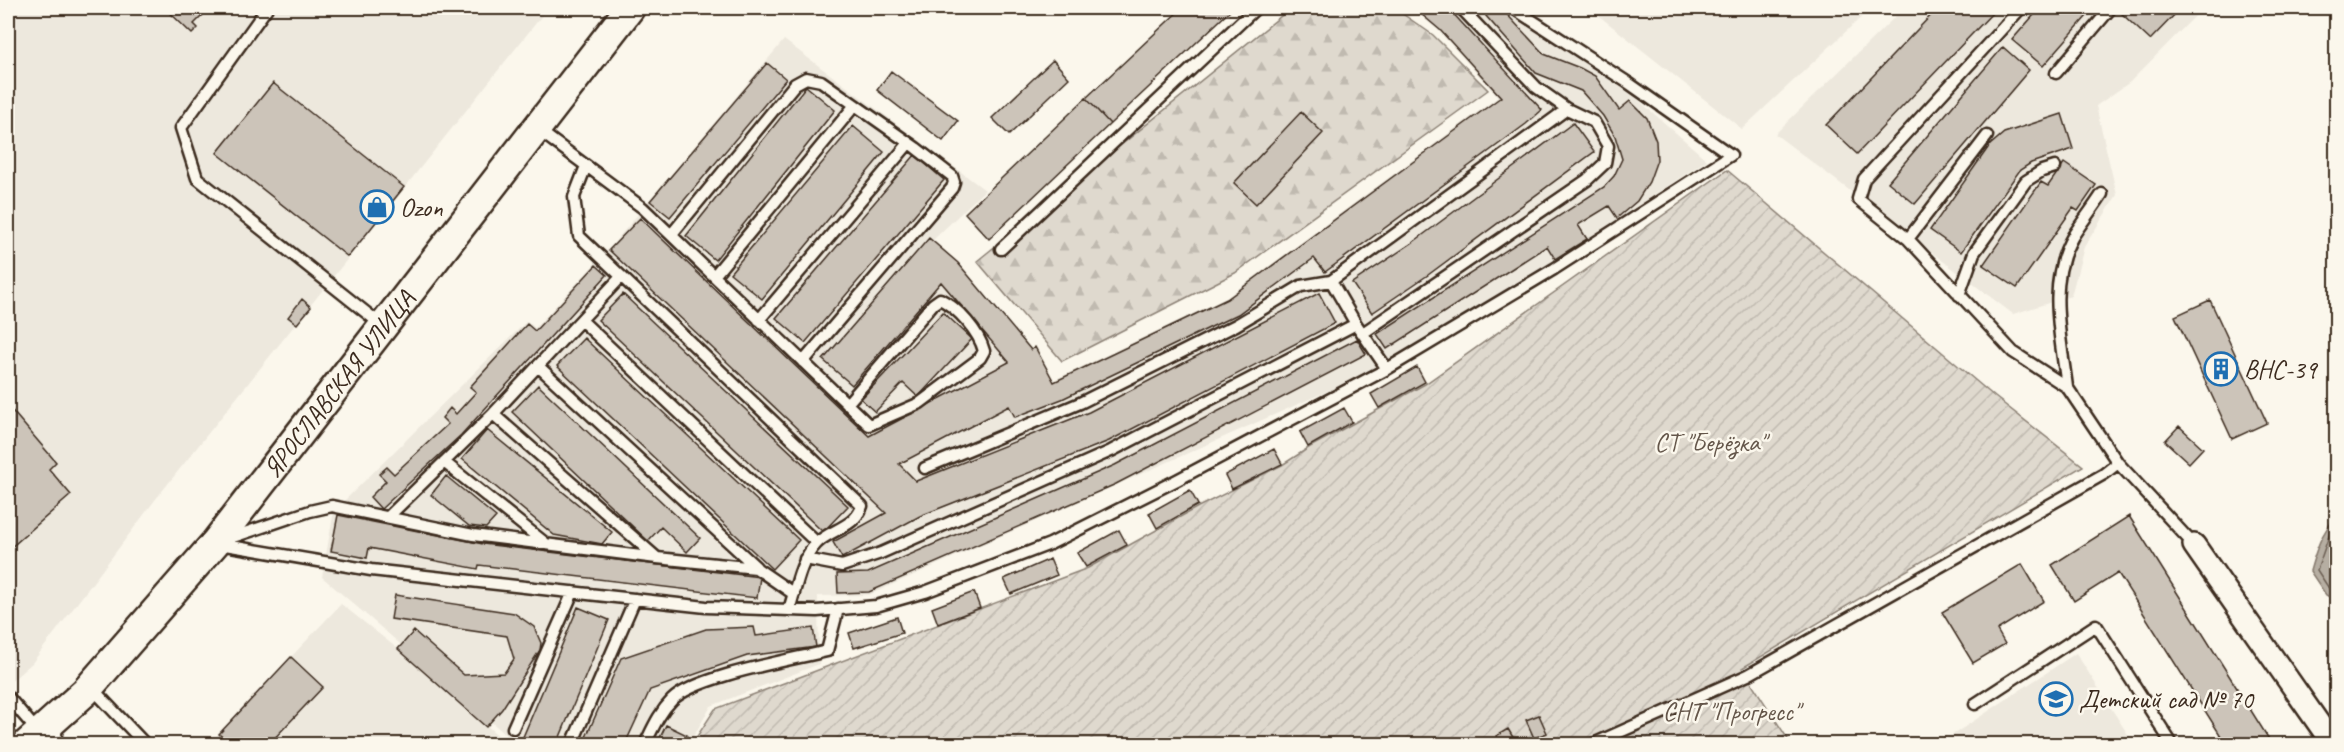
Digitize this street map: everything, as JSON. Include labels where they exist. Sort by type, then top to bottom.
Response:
[{"type":"main road","name":"ЯРОСЛАВСКАЯ УЛИЦА","points":[[45,735],[215,543],[630,8]]},
{"type":"street","points":[[2194,545],[2333,744]]},
{"type":"lane","points":[[267,8],[181,128],[196,178],[384,326]]},
{"type":"lane","points":[[1001,249],[1256,8]]},
{"type":"lane","points":[[805,559],[842,566],[881,553],[1111,451],[1360,328],[1587,180],[1605,163],[1608,146],[1594,122],[1567,109],[1536,87],[1461,8]]},
{"type":"lane","points":[[215,543],[371,570],[706,607],[789,610],[876,606],[924,592],[1050,544],[1387,369],[1554,269],[1731,155],[1627,82],[1513,8]]},
{"type":"lane","points":[[2021,8],[1864,179],[1858,199],[1908,239],[2013,352],[2067,387],[2118,463],[2194,545]]},
{"type":"lane","points":[[2056,73],[2111,8]]},
{"type":"lane","points":[[671,235],[795,84],[806,78],[821,81],[952,176],[954,182],[952,188],[803,362]]},
{"type":"lane","points":[[714,276],[855,105]]},
{"type":"lane","points":[[925,468],[1080,403],[1236,325],[1301,286],[1331,280],[1567,109]]},
{"type":"lane","points":[[537,128],[643,208],[759,320],[803,362],[847,404],[869,425],[920,403],[980,358],[984,351],[981,339],[950,304],[940,299],[933,304],[847,404]]},
{"type":"lane","points":[[1908,239],[1986,136]]},
{"type":"lane","points":[[759,320],[909,143]]},
{"type":"lane","points":[[586,166],[574,196],[579,236],[862,506],[860,514],[852,522],[817,543],[805,559],[789,610]]},
{"type":"lane","points":[[1959,295],[1974,253],[2026,181],[2042,171],[2055,167]]},
{"type":"lane","points":[[2067,387],[2058,315],[2058,278],[2072,238],[2102,194]]},
{"type":"lane","points":[[388,517],[493,414],[621,277]]},
{"type":"lane","points":[[1331,280],[1387,369]]},
{"type":"lane","points":[[581,320],[817,543]]},
{"type":"lane","points":[[538,366],[756,568],[794,594]]},
{"type":"lane","points":[[493,414],[657,558]]},
{"type":"lane","points":[[444,462],[546,543]]},
{"type":"lane","points":[[1593,744],[1748,675],[2104,474],[2118,463]]},
{"type":"lane","points":[[215,543],[310,511],[332,506],[473,535],[756,568]]},
{"type":"lane","points":[[513,728],[573,592]]},
{"type":"lane","points":[[572,744],[635,599]]},
{"type":"lane","points":[[645,744],[659,715],[674,698],[697,685],[727,675],[827,651],[838,609]]},
{"type":"lane","points":[[1975,704],[2096,625],[2172,744]]},
{"type":"lane","points":[[90,686],[145,744]]},
{"type":"lane","points":[[8,697],[45,735]]},
{"type":"shaded area","points":[[8,8],[548,8],[155,500],[32,663],[8,684]]},
{"type":"shaded area","points":[[1412,8],[1508,8],[1637,99],[1707,160],[1555,260],[1386,365],[869,595],[818,596],[819,664],[711,706],[689,744],[517,744],[322,577],[334,511],[527,321],[535,328],[608,250],[784,40],[985,190],[933,240],[959,263],[1031,349],[1036,346],[1054,380],[1226,298],[1498,97],[1439,31]]},
{"type":"shaded area","points":[[1589,8],[1871,8],[1742,129]]},
{"type":"shaded area","points":[[1904,8],[2203,8],[2130,82],[2096,106],[2117,195],[2084,247],[2071,296],[2013,314],[1775,134]]},
{"type":"shaded area","points":[[341,604],[398,649],[508,744],[209,744]]},
{"type":"shaded area","name":"Детский сад № 70","points":[[2076,653],[2134,744],[1939,744]]},
{"type":"green space","points":[[1291,8],[1394,8],[1433,35],[1488,90],[1235,273],[1062,361],[977,261]]},
{"type":"green space","name":"СТ \"Берёзка\"","points":[[1727,170],[1995,397],[2083,466],[1742,668],[1791,744],[692,744],[715,709],[1088,568],[1198,507],[1282,465],[1310,447],[1425,384]]},
{"type":"water","points":[[2336,517],[2336,601],[2326,595],[2310,571],[2323,536]]},
{"type":"building","points":[[165,8],[210,8],[194,24],[198,28],[192,34]]},
{"type":"building","points":[[1182,8],[1233,8],[1110,124],[1086,98]]},
{"type":"building","points":[[1414,8],[1448,8],[1542,110],[1325,272],[1314,258],[1238,314],[1062,399],[1015,417],[1009,406],[899,464],[916,481],[1089,412],[1319,293],[1335,323],[1109,441],[920,516],[842,558],[833,542],[886,513],[609,250],[640,218],[869,436],[1009,362],[941,282],[852,385],[823,360],[929,238],[958,263],[1031,350],[1035,347],[1054,382],[1227,299],[1501,97],[1440,30]]},
{"type":"building","points":[[1496,8],[1501,8],[1544,54],[1595,76],[1619,110],[1630,101],[1647,118],[1656,141],[1657,160],[1649,182],[1637,201],[1617,218],[1609,206],[1578,225],[1587,239],[1555,259],[1547,246],[1387,349],[1377,334],[1604,187],[1614,176],[1622,159],[1615,136],[1603,116],[1581,91],[1536,73],[1486,16]]},
{"type":"building","points":[[1938,8],[1997,8],[1857,154],[1826,125]]},
{"type":"building","points":[[2040,8],[2094,8],[2043,66],[2012,40]]},
{"type":"building","points":[[2126,8],[2181,8],[2150,40],[2121,13]]},
{"type":"building","points":[[2003,47],[2029,70],[1915,204],[1888,182]]},
{"type":"building","points":[[1053,60],[1069,78],[1009,135],[992,118]]},
{"type":"building","points":[[767,63],[786,79],[670,217],[650,201]]},
{"type":"building","points":[[891,71],[958,121],[943,141],[877,90]]},
{"type":"building","points":[[273,83],[404,187],[348,257],[217,153]]},
{"type":"building","points":[[806,86],[835,110],[715,260],[686,236]]},
{"type":"building","points":[[1086,98],[1110,124],[989,239],[965,213]]},
{"type":"building","points":[[1301,112],[1323,133],[1256,204],[1234,183]]},
{"type":"building","points":[[2062,114],[2073,149],[2031,163],[2020,170],[1961,252],[1930,230],[1990,145],[2004,133]]},
{"type":"building","points":[[1573,123],[1594,152],[1428,275],[1372,313],[1352,283],[1412,243]]},
{"type":"building","points":[[853,126],[884,152],[762,299],[730,273]]},
{"type":"building","points":[[915,155],[944,180],[805,343],[776,318]]},
{"type":"building","points":[[2064,163],[2096,185],[2078,211],[2073,208],[2017,288],[1983,265],[2041,182],[2048,186]]},
{"type":"building","points":[[596,265],[607,275],[461,435],[381,509],[370,497],[386,481],[379,474],[387,467],[394,474],[448,424],[442,418],[450,408],[456,414],[476,392],[470,387],[527,324],[535,331]]},
{"type":"building","points":[[623,294],[848,506],[823,532],[598,320]]},
{"type":"building","points":[[302,299],[311,307],[297,324],[288,317]]},
{"type":"building","name":"ВНС-39","points":[[2210,300],[2267,423],[2232,439],[2175,316]]},
{"type":"building","points":[[943,312],[972,339],[918,397],[903,383],[875,412],[861,399]]},
{"type":"building","points":[[584,338],[799,540],[772,569],[557,366]]},
{"type":"building","points":[[1357,339],[1366,354],[1116,484],[869,592],[838,593],[837,574],[868,573],[1115,465]]},
{"type":"building","points":[[1417,367],[1425,382],[1379,408],[1371,394]]},
{"type":"building","points":[[538,385],[700,538],[687,552],[661,527],[648,541],[512,412]]},
{"type":"building","points":[[8,406],[56,462],[49,469],[71,495],[8,550]]},
{"type":"building","points":[[1344,408],[1352,422],[1308,447],[1300,432]]},
{"type":"building","points":[[2179,426],[2203,448],[2189,463],[2165,441]]},
{"type":"building","points":[[487,430],[612,532],[602,544],[554,535],[462,459]]},
{"type":"building","points":[[1274,449],[1282,464],[1232,489],[1225,475]]},
{"type":"building","points":[[446,476],[496,517],[486,528],[469,526],[431,495]]},
{"type":"building","points":[[1190,490],[1198,505],[1157,528],[1149,513]]},
{"type":"building","points":[[338,515],[483,544],[760,577],[757,598],[479,565],[478,569],[369,548],[367,558],[331,551]]},
{"type":"building","points":[[2129,516],[2272,744],[2226,744],[2118,573],[2074,601],[2052,565]]},
{"type":"building","points":[[1119,530],[1127,545],[1086,567],[1077,553]]},
{"type":"building","points":[[1050,559],[1057,575],[1011,594],[1004,579]]},
{"type":"building","points":[[2022,564],[2044,601],[1997,630],[2005,644],[1973,663],[1942,612]]},
{"type":"building","points":[[974,592],[980,608],[938,624],[932,608]]},
{"type":"building","points":[[395,595],[514,613],[534,627],[541,643],[540,650],[502,709],[486,727],[398,649],[414,631],[464,675],[504,673],[514,659],[507,636],[391,619]]},
{"type":"building","points":[[578,607],[609,620],[557,744],[520,744]]},
{"type":"building","points":[[897,617],[902,633],[854,648],[849,633]]},
{"type":"building","points":[[754,627],[756,636],[813,628],[816,647],[747,656],[650,690],[625,744],[583,744],[621,658],[706,629]]},
{"type":"building","points":[[291,657],[323,687],[269,744],[230,744],[219,734]]},
{"type":"building","points":[[1539,715],[1547,733],[1534,738],[1526,720]]},
{"type":"building","points":[[666,725],[687,735],[682,744],[657,744]]},
{"type":"building","points":[[1508,729],[1517,744],[1501,744],[1496,736]]},
{"type":"place","name":"Ozon","points":[[377,207]]},
{"type":"place","name":"ВНС-39","points":[[2221,369]]},
{"type":"place","name":"Детский сад № 70","points":[[2056,699]]},
{"type":"park label","name":"СНТ \"Прогресс\"","points":[[1731,711]]}]
